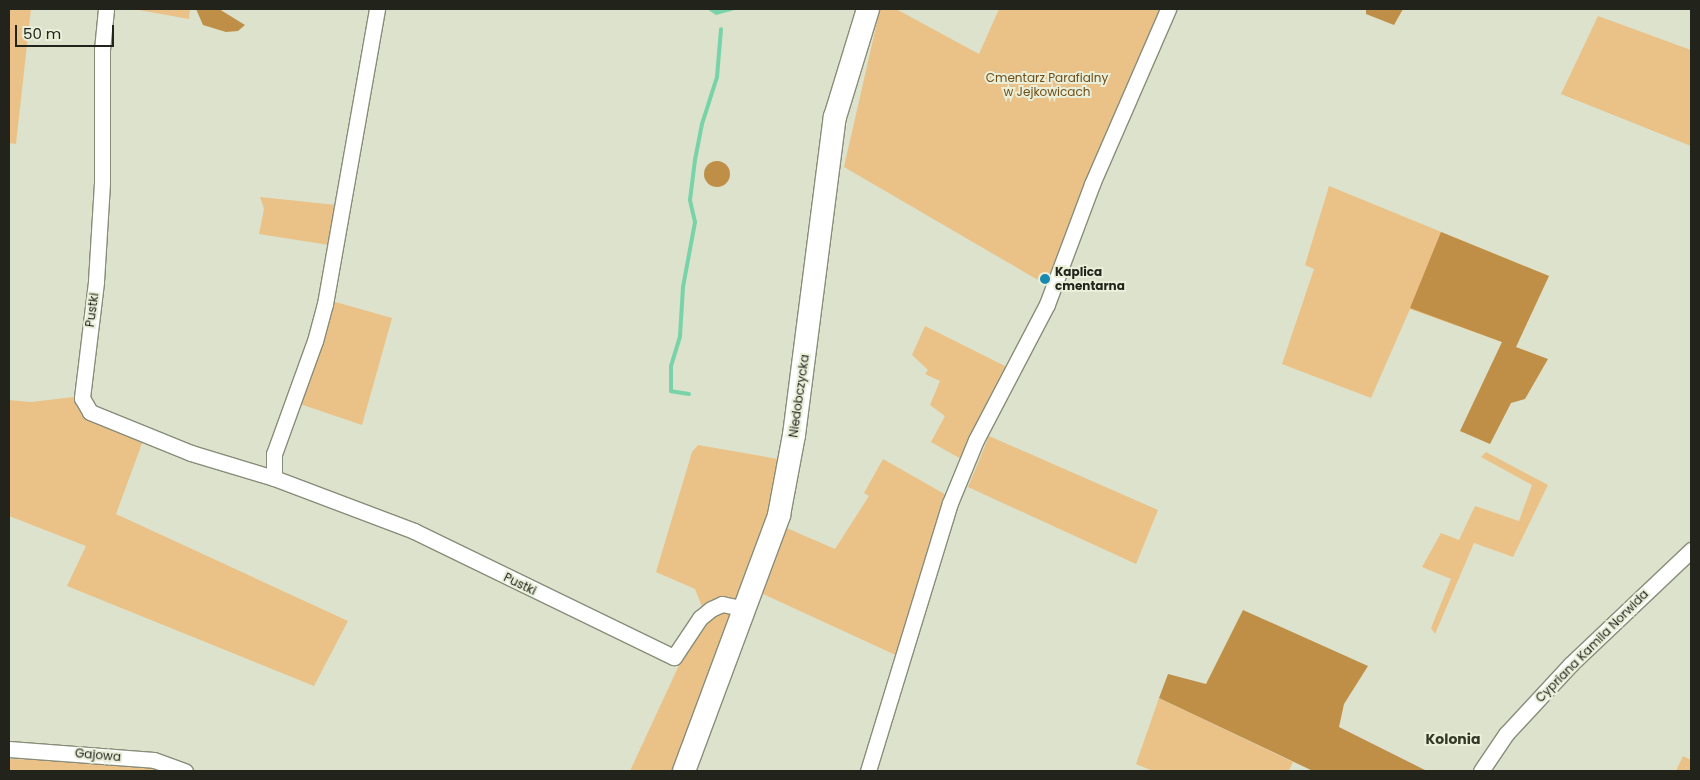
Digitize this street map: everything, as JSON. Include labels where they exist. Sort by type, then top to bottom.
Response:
[{"type":"street","name":"Pustki","points":[[106,9],[102,50],[102,183],[96,282],[82,398],[90,412],[191,453],[274,478],[414,531],[674,657],[700,618],[711,609],[722,604],[746,609]]},
{"type":"street","points":[[274,478],[274,454],[325,304],[377,9]]},
{"type":"street","name":"Niedobczycka","points":[[684,771],[746,609],[778,515],[794,435],[835,117],[868,9]]},
{"type":"street","points":[[868,771],[950,503],[976,440],[1047,304],[1092,184],[1168,9]]},
{"type":"street","name":"Cypriana Kamila Norwida","points":[[1481,771],[1506,734],[1571,664],[1691,550]]},
{"type":"street","name":"Gajowa","points":[[9,749],[154,760],[185,771]]},
{"type":"green space","points":[[9,9],[31,9],[16,144],[9,143]]},
{"type":"green space","points":[[133,9],[190,9],[189,19]]},
{"type":"green space","name":"Cmentarz Parafialny w Jejkowicach","points":[[880,9],[896,9],[979,54],[999,9],[1162,9],[1050,287],[844,167]]},
{"type":"green space","points":[[1598,16],[1691,50],[1691,146],[1561,94]]},
{"type":"green space","points":[[1329,186],[1549,276],[1502,342],[1410,309],[1371,398],[1282,364],[1314,269],[1305,265]]},
{"type":"green space","points":[[260,197],[336,205],[329,245],[259,234],[264,209]]},
{"type":"green space","points":[[332,301],[392,318],[362,425],[300,404]]},
{"type":"green space","points":[[925,326],[1009,368],[961,459],[931,442],[945,416],[930,405],[940,381],[925,374],[928,370],[912,355]]},
{"type":"green space","points":[[74,397],[95,419],[144,438],[116,514],[348,621],[314,686],[67,586],[86,546],[9,516],[9,400],[31,402]]},
{"type":"green space","points":[[989,436],[1158,510],[1136,564],[968,487]]},
{"type":"green space","points":[[698,445],[778,459],[776,492],[743,603],[703,609],[695,589],[656,572],[692,452]]},
{"type":"green space","points":[[1486,452],[1548,485],[1513,557],[1474,543],[1435,634],[1431,628],[1451,579],[1422,567],[1441,533],[1459,540],[1475,506],[1519,521],[1532,485],[1481,457]]},
{"type":"green space","points":[[883,459],[948,496],[902,658],[761,593],[782,526],[835,549],[869,496],[864,493]]},
{"type":"green space","points":[[719,613],[736,615],[680,771],[630,771],[681,661],[705,623]]},
{"type":"green space","points":[[1159,698],[1293,762],[1289,771],[1153,771],[1136,764]]},
{"type":"green space","points":[[1683,756],[1691,760],[1691,771],[1676,771]]},
{"type":"green space","points":[[9,759],[125,762],[165,771],[9,771]]},
{"type":"shaded area","points":[[196,9],[219,9],[245,25],[238,31],[226,32],[203,25]]},
{"type":"shaded area","points":[[707,9],[738,9],[716,15]]},
{"type":"shaded area","points":[[1366,9],[1403,9],[1394,25],[1366,14]]},
{"type":"shaded area","points":[[717,161],[726,165],[730,174],[726,183],[717,187],[708,183],[704,174],[708,165]]},
{"type":"shaded area","points":[[1441,232],[1549,276],[1516,347],[1548,359],[1525,399],[1511,403],[1490,444],[1460,431],[1502,342],[1410,308]]},
{"type":"shaded area","points":[[1243,610],[1368,666],[1344,704],[1339,727],[1427,771],[1313,771],[1159,698],[1168,674],[1206,684]]},
{"type":"waterway","points":[[689,394],[671,391],[671,366],[680,336],[683,287],[695,222],[690,200],[695,160],[702,124],[717,77],[721,29]]},
{"type":"place","name":"Kaplica cmentarna","points":[[1045,279]]},
{"type":"district","name":"Kolonia","points":[[1453,739]]}]
